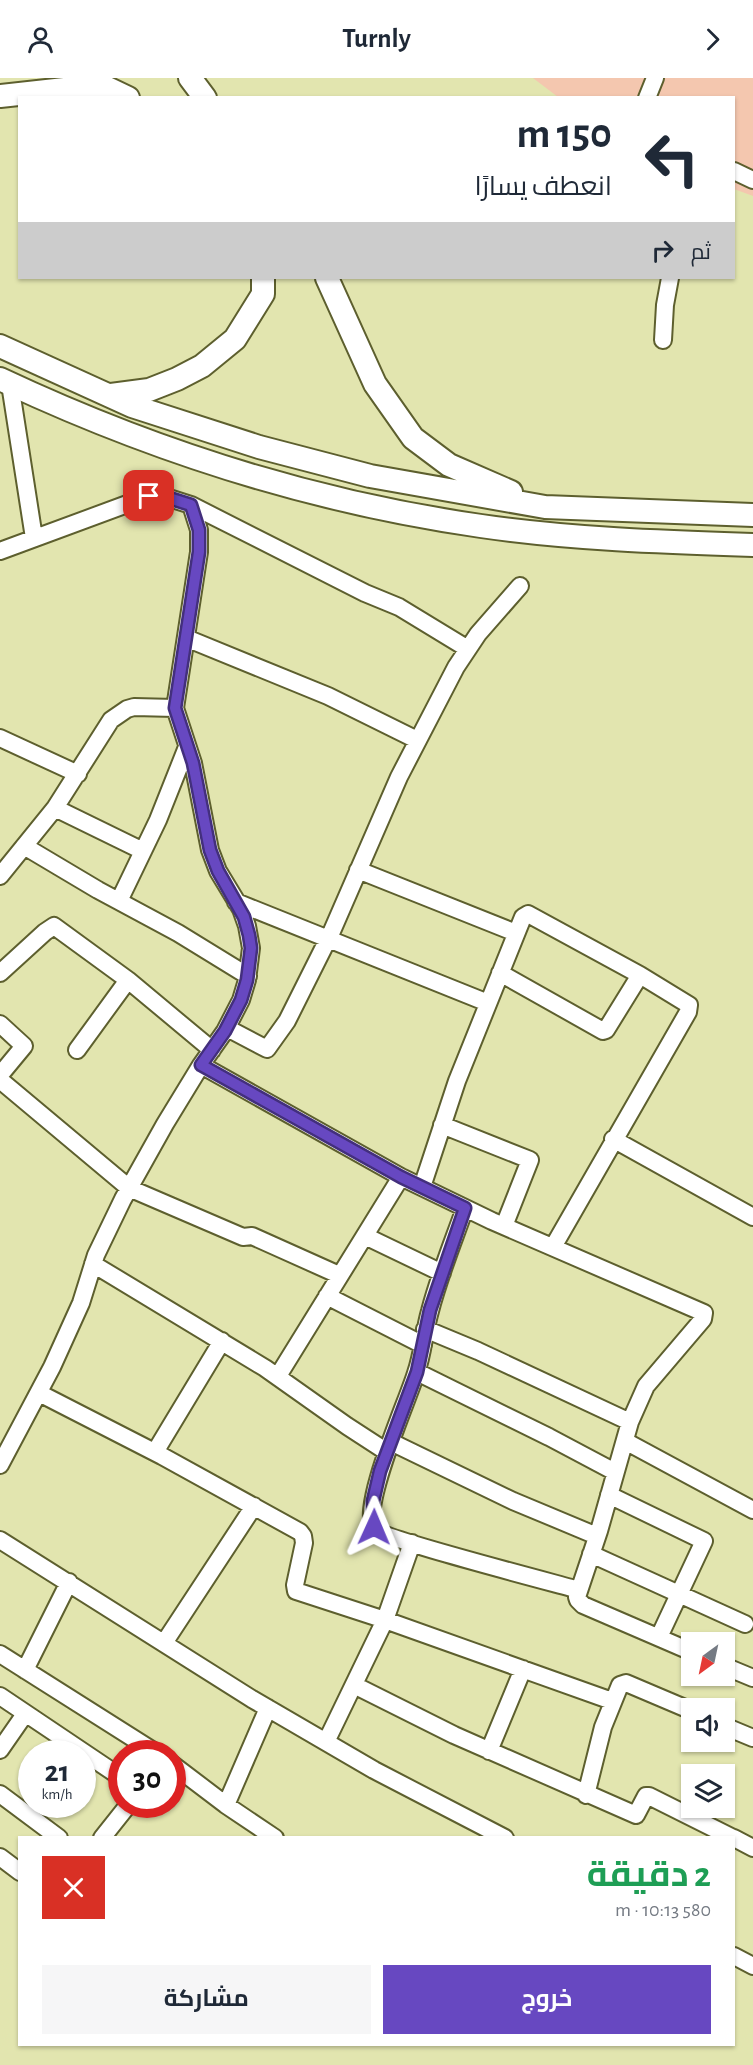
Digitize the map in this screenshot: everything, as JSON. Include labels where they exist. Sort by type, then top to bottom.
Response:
[{"type":"main road","points":[[190,78],[204,96]]},
{"type":"main road","points":[[0,96],[101,85],[124,96]]},
{"type":"main road","points":[[111,395],[149,390],[202,366],[235,339],[263,294],[263,279]]},
{"type":"main road","points":[[327,279],[375,384],[412,438],[449,465],[545,507]]},
{"type":"main road","points":[[0,346],[132,406],[314,463],[426,487],[545,507],[753,515]]},
{"type":"main road","points":[[5,381],[93,421],[187,456],[251,476],[365,505],[539,534],[597,539],[753,545]]},
{"type":"street","points":[[649,96],[655,78]]},
{"type":"street","points":[[735,171],[753,180]]},
{"type":"street","points":[[663,340],[665,305],[670,279]]},
{"type":"street","points":[[5,381],[34,538]]},
{"type":"street","points":[[0,551],[149,496],[166,497],[191,505],[365,593],[399,607],[468,649]]},
{"type":"street","points":[[0,1465],[39,1394],[81,1303],[93,1264],[129,1188],[201,1065],[227,1028],[241,1000],[248,976],[251,948],[249,935],[244,917],[218,871],[210,850],[193,763],[175,708],[199,552],[199,530],[191,505]]},
{"type":"street","points":[[227,1028],[264,1048],[270,1047],[287,1021],[328,939],[399,777],[456,667],[478,634],[520,586]]},
{"type":"street","points":[[186,638],[328,696],[417,740]]},
{"type":"street","points":[[0,876],[55,808],[111,720],[134,707],[175,708]]},
{"type":"street","points":[[0,738],[78,774]]},
{"type":"street","points":[[119,901],[158,820],[187,747]]},
{"type":"street","points":[[55,808],[143,852]]},
{"type":"street","points":[[24,846],[178,933],[248,976]]},
{"type":"street","points":[[358,870],[516,933]]},
{"type":"street","points":[[236,902],[488,1003]]},
{"type":"street","points":[[422,1187],[442,1125],[488,1003],[524,915],[528,914],[640,975],[689,1005],[688,1011],[553,1247]]},
{"type":"street","points":[[0,973],[54,926],[128,980],[212,1050]]},
{"type":"street","points":[[500,973],[603,1031],[606,1030],[640,975]]},
{"type":"street","points":[[77,1050],[128,980]]},
{"type":"street","points":[[0,1023],[24,1046],[0,1076]]},
{"type":"street","points":[[201,1065],[401,1177],[504,1226],[704,1313],[703,1319],[646,1386],[630,1422],[579,1590],[578,1600],[583,1605],[681,1647]]},
{"type":"street","points":[[0,1080],[129,1188],[243,1237],[252,1236],[339,1275]]},
{"type":"street","points":[[442,1125],[530,1160],[504,1226]]},
{"type":"street","points":[[613,1139],[753,1217]]},
{"type":"street","points":[[278,1376],[401,1177]]},
{"type":"street","points":[[465,1208],[442,1273],[417,1372],[380,1471],[373,1501],[374,1527],[380,1533],[412,1543],[579,1590]]},
{"type":"street","points":[[364,1236],[442,1273]]},
{"type":"street","points":[[93,1264],[278,1376],[347,1426],[389,1447],[597,1536]]},
{"type":"street","points":[[327,1296],[424,1337],[478,1351],[630,1422]]},
{"type":"street","points":[[155,1452],[222,1341]]},
{"type":"street","points":[[417,1372],[615,1472]]},
{"type":"street","points":[[39,1394],[155,1452],[287,1524],[303,1536],[304,1543],[294,1587],[296,1591],[385,1620],[612,1701]]},
{"type":"street","points":[[625,1441],[753,1510]]},
{"type":"street","points":[[609,1495],[704,1541],[658,1637]]},
{"type":"street","points":[[164,1643],[254,1506]]},
{"type":"street","points":[[0,1540],[267,1708],[374,1770],[501,1836]]},
{"type":"street","points":[[326,1742],[385,1620],[412,1543]]},
{"type":"street","points":[[591,1554],[745,1624]]},
{"type":"street","points":[[25,1670],[69,1582]]},
{"type":"street","points":[[0,1654],[136,1740]]},
{"type":"street","points":[[489,1751],[523,1669]]},
{"type":"street","points":[[735,1671],[753,1678]]},
{"type":"street","points":[[586,1795],[603,1727],[620,1685],[626,1683],[681,1707]]},
{"type":"street","points":[[354,1685],[586,1795],[636,1815],[646,1796],[649,1796],[729,1836]]},
{"type":"street","points":[[0,1696],[108,1769]]},
{"type":"street","points":[[226,1805],[267,1708]]},
{"type":"street","points":[[0,1750],[26,1714]]},
{"type":"street","points":[[735,1731],[753,1738]]},
{"type":"street","points":[[186,1775],[272,1836]]},
{"type":"street","points":[[0,1794],[56,1836]]},
{"type":"street","points":[[104,1836],[118,1818]]},
{"type":"street","points":[[735,1839],[753,1848]]},
{"type":"street","points":[[0,1857],[18,1870]]},
{"type":"street","points":[[735,1957],[753,1966]]},
{"type":"shaded area","points":[[533,78],[753,78],[753,196],[735,189],[735,96],[557,96]]},
{"type":"route","points":[[149,496],[166,497],[191,505],[199,530],[199,552],[175,708],[193,763],[210,850],[230,894],[241,909],[251,948],[247,980],[241,1000],[225,1031],[201,1065],[401,1177],[465,1208],[430,1310],[417,1372],[380,1471],[373,1501],[374,1527]]}]
